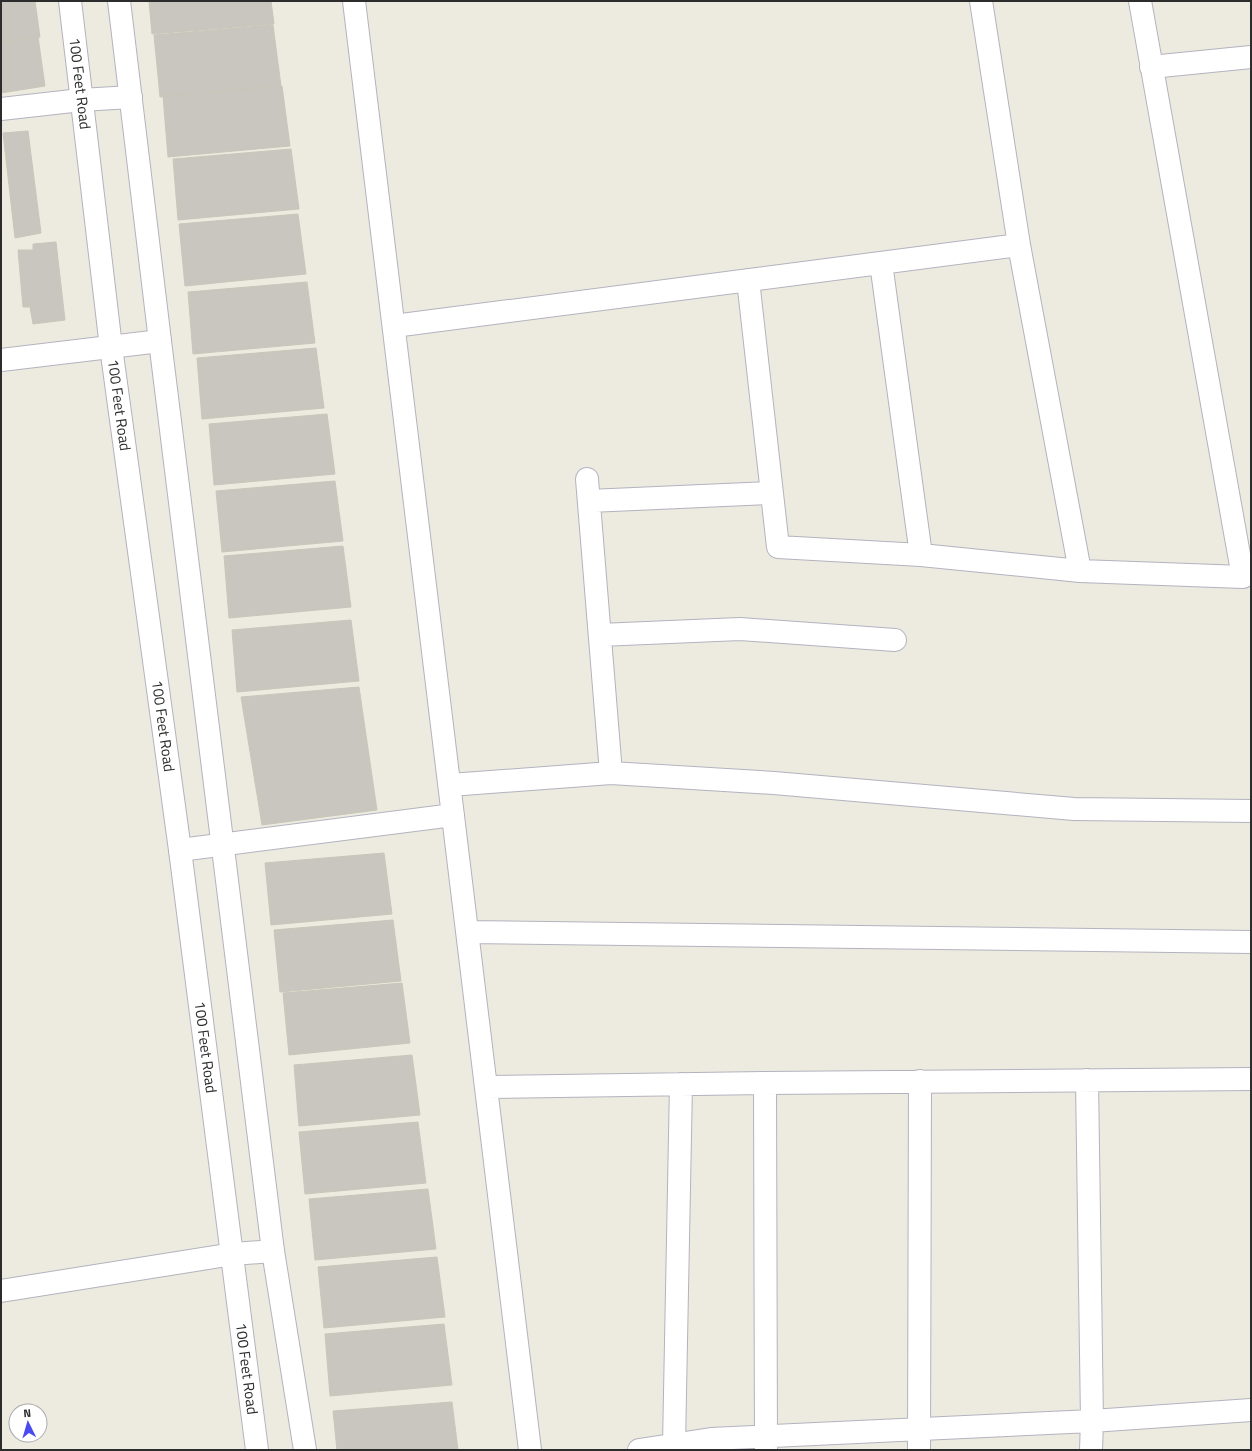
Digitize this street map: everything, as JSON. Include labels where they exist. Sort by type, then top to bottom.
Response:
[{"type":"street","name":"100 Feet Road","points":[[70,1],[111,347],[180,850],[257,1450]]},
{"type":"street","points":[[119,1],[273,1251],[305,1450]]},
{"type":"street","points":[[354,1],[530,1450]]},
{"type":"street","points":[[981,1],[1019,245],[1080,571]]},
{"type":"street","points":[[748,280],[778,547],[920,555],[1080,571],[1243,577],[1140,1]]},
{"type":"street","points":[[1151,67],[1251,57]]},
{"type":"street","points":[[1,109],[81,100],[130,97]]},
{"type":"street","points":[[394,326],[1019,245]]},
{"type":"street","points":[[881,263],[920,555]]},
{"type":"street","points":[[1,360],[160,341]]},
{"type":"street","points":[[587,479],[611,773]]},
{"type":"street","points":[[589,501],[772,493]]},
{"type":"street","points":[[600,635],[740,629],[895,640]]},
{"type":"street","points":[[450,785],[611,773],[790,784],[1074,809],[1251,811]]},
{"type":"street","points":[[180,850],[453,814]]},
{"type":"street","points":[[467,932],[1251,942]]},
{"type":"street","points":[[486,1087],[1251,1078]]},
{"type":"street","points":[[1087,1080],[1092,1421],[1091,1450]]},
{"type":"street","points":[[919,1440],[920,1082]]},
{"type":"street","points":[[765,1083],[766,1443]]},
{"type":"street","points":[[674,1444],[682,1084]]},
{"type":"street","points":[[1,1291],[233,1254],[273,1251]]},
{"type":"street","points":[[639,1450],[711,1439],[766,1443],[919,1440],[1092,1421],[1251,1410]]},
{"type":"building","points":[[1,1],[35,1],[40,37],[1,42]]},
{"type":"building","points":[[149,1],[271,1],[274,24],[152,34]]},
{"type":"building","points":[[273,25],[281,86],[160,97],[154,35]]},
{"type":"building","points":[[38,37],[45,86],[1,93],[1,43]]},
{"type":"building","points":[[282,86],[290,146],[168,157],[163,96]]},
{"type":"building","points":[[28,131],[41,233],[15,238],[3,133]]},
{"type":"building","points":[[291,149],[299,209],[178,220],[173,159]]},
{"type":"building","points":[[298,214],[306,274],[185,286],[179,224]]},
{"type":"building","points":[[56,242],[65,320],[33,324],[30,307],[23,307],[18,250],[33,250],[33,244]]},
{"type":"building","points":[[307,282],[315,343],[193,354],[188,292]]},
{"type":"building","points":[[316,348],[324,408],[202,419],[197,358]]},
{"type":"building","points":[[327,414],[335,474],[214,485],[209,424]]},
{"type":"building","points":[[335,481],[343,541],[222,552],[216,491]]},
{"type":"building","points":[[343,546],[351,607],[229,618],[224,556]]},
{"type":"building","points":[[351,620],[359,681],[237,692],[232,630]]},
{"type":"building","points":[[359,687],[377,810],[262,825],[241,697]]},
{"type":"building","points":[[384,853],[392,914],[271,925],[265,863]]},
{"type":"building","points":[[393,920],[401,981],[280,992],[274,930]]},
{"type":"building","points":[[402,983],[410,1043],[289,1055],[283,993]]},
{"type":"building","points":[[412,1055],[420,1115],[299,1126],[294,1065]]},
{"type":"building","points":[[418,1122],[426,1183],[305,1194],[299,1132]]},
{"type":"building","points":[[428,1189],[436,1249],[315,1260],[309,1199]]},
{"type":"building","points":[[437,1257],[445,1317],[324,1328],[318,1267]]},
{"type":"building","points":[[444,1324],[452,1385],[330,1396],[325,1334]]},
{"type":"building","points":[[452,1402],[458,1450],[337,1450],[333,1411]]}]
